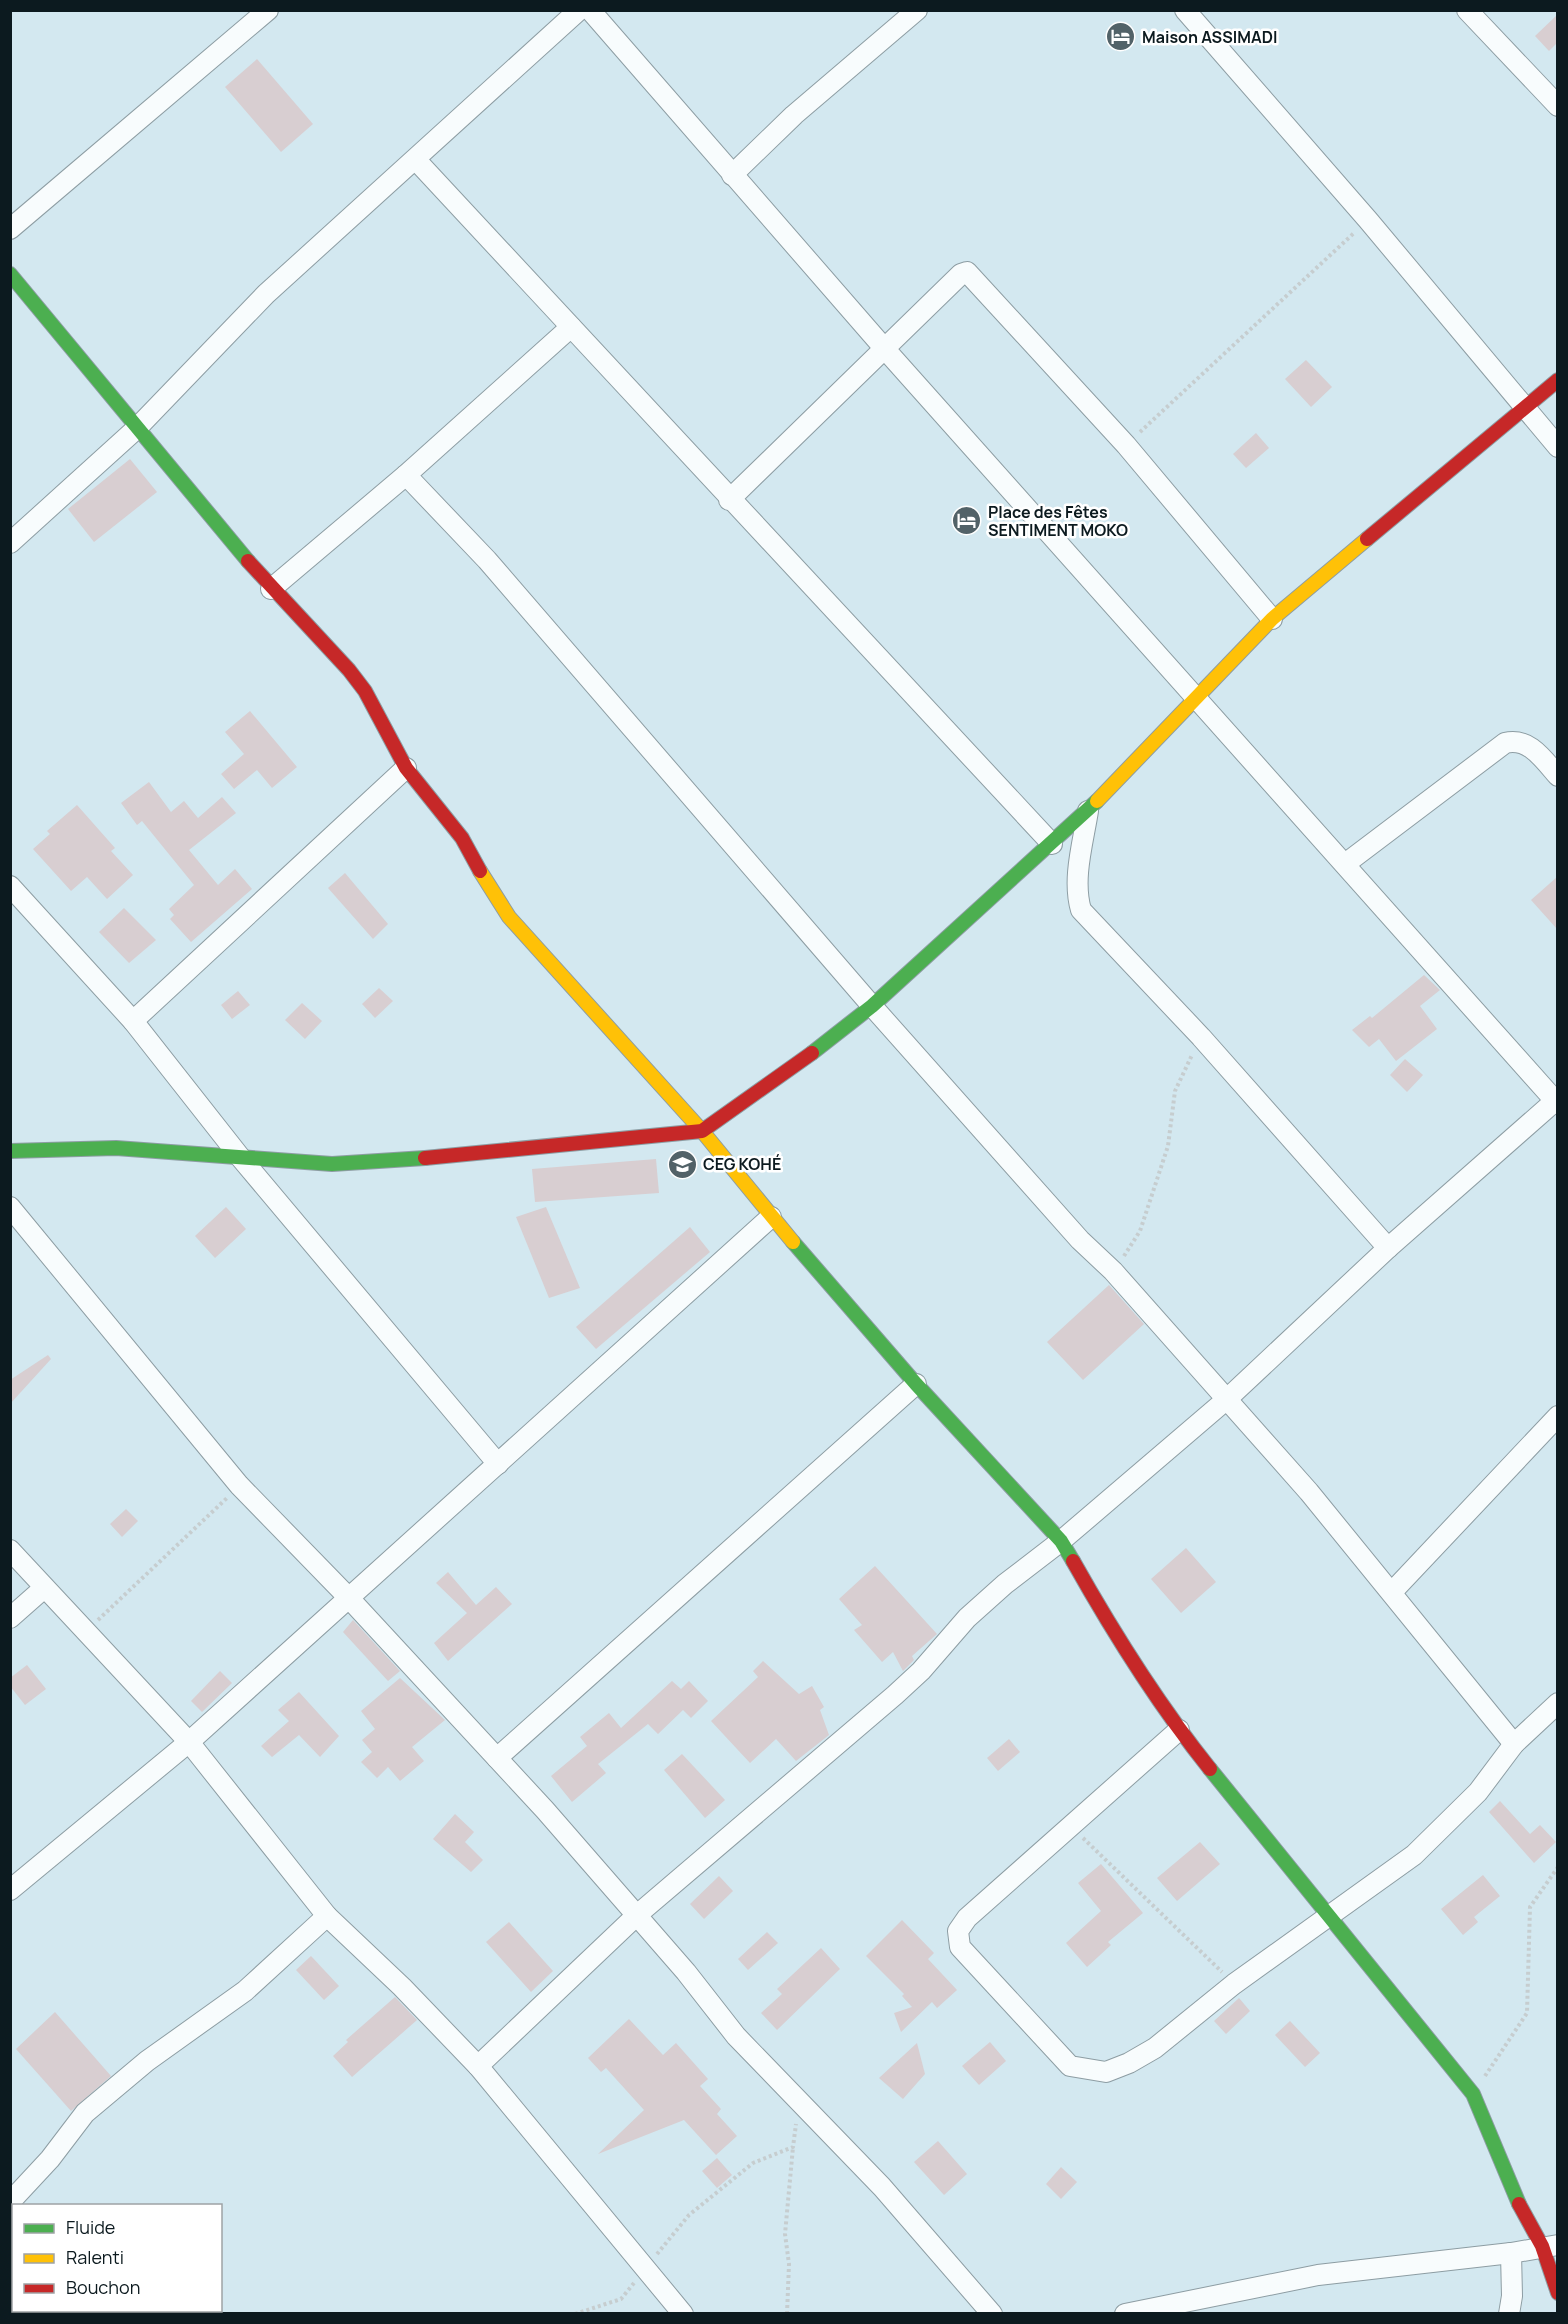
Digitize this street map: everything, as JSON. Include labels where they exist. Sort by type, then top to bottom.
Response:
[{"type":"street","points":[[10,229],[268,10]]},
{"type":"street","points":[[10,543],[136,429],[266,294],[579,10]]},
{"type":"street","points":[[478,2066],[637,1915],[895,1695],[921,1671],[967,1618],[1005,1584],[1061,1541],[1227,1399],[1388,1248],[1556,1102],[884,348],[590,10]]},
{"type":"street","points":[[732,175],[794,115],[917,10]]},
{"type":"street","points":[[1185,10],[1368,220],[1557,447]]},
{"type":"street","points":[[1467,10],[1557,106]]},
{"type":"street","points":[[416,160],[729,500],[1052,844]]},
{"type":"street","points":[[729,500],[961,274],[969,273],[1126,445],[1272,618]]},
{"type":"street","points":[[10,274],[136,429],[272,589],[349,670],[365,691],[406,768],[462,838],[493,895],[509,917],[702,1131],[771,1217],[916,1384],[1061,1541],[1125,1652],[1179,1730],[1473,2094],[1517,2200],[1550,2246],[1557,2293]]},
{"type":"street","points":[[272,589],[406,475],[571,327]]},
{"type":"street","points":[[10,1151],[116,1148],[332,1164],[464,1156],[702,1131],[779,1079],[872,1006],[1088,811],[1272,618],[1557,380]]},
{"type":"street","points":[[406,475],[487,560],[872,1006],[1080,1240],[1113,1271],[1227,1399],[1392,1592],[1514,1744]]},
{"type":"street","points":[[1345,864],[1504,743],[1516,740],[1528,745],[1557,776]]},
{"type":"street","points":[[133,1022],[406,768]]},
{"type":"street","points":[[1088,811],[1078,877],[1077,897],[1081,910],[1201,1037],[1388,1248]]},
{"type":"street","points":[[10,886],[133,1022],[240,1157],[498,1464]]},
{"type":"street","points":[[10,1207],[239,1485],[347,1596],[496,1758],[637,1915],[736,2036],[882,2187],[992,2313]]},
{"type":"street","points":[[10,1890],[189,1742],[347,1596],[498,1464],[771,1217]]},
{"type":"street","points":[[496,1758],[916,1384]]},
{"type":"street","points":[[1392,1592],[1557,1416]]},
{"type":"street","points":[[10,1550],[189,1742],[327,1916],[402,1987],[478,2066],[683,2313]]},
{"type":"street","points":[[10,1618],[44,1588]]},
{"type":"street","points":[[1179,1730],[1069,1825],[967,1918],[958,1931],[960,1947],[1070,2066],[1106,2072],[1129,2063],[1155,2048],[1234,1984],[1414,1855],[1478,1792],[1514,1744],[1557,1703]]},
{"type":"street","points":[[10,2202],[50,2159],[85,2112],[138,2067],[245,1991],[327,1916]]},
{"type":"street","points":[[1125,2313],[1318,2275],[1511,2253],[1550,2246]]},
{"type":"street","points":[[1509,2313],[1512,2296],[1511,2253]]},
{"type":"path","points":[[1126,445],[1368,220]]},
{"type":"path","points":[[1113,1271],[1140,1231],[1168,1146],[1175,1091],[1201,1037]]},
{"type":"path","points":[[85,1633],[239,1485]]},
{"type":"path","points":[[1069,1825],[1234,1984]]},
{"type":"path","points":[[1473,2094],[1527,2013],[1530,1907],[1557,1867]]},
{"type":"path","points":[[787,2313],[789,2264],[785,2234],[798,2101]]},
{"type":"path","points":[[575,2313],[621,2299],[689,2215],[753,2163],[793,2147]]},
{"type":"building","points":[[1557,15],[1557,43],[1549,51],[1535,36]]},
{"type":"building","points":[[257,59],[313,124],[281,152],[225,87]]},
{"type":"building","points":[[1306,360],[1332,387],[1311,407],[1285,379]]},
{"type":"building","points":[[1256,433],[1269,448],[1246,468],[1233,454]]},
{"type":"building","points":[[130,459],[157,492],[94,542],[68,509]]},
{"type":"building","points":[[250,711],[297,767],[272,788],[257,770],[234,789],[221,774],[244,754],[225,732]]},
{"type":"building","points":[[149,782],[171,812],[184,801],[198,818],[222,797],[236,813],[189,850],[218,885],[235,869],[252,889],[191,942],[170,919],[174,915],[169,909],[194,885],[142,821],[137,825],[121,803]]},
{"type":"building","points":[[77,805],[115,848],[111,851],[133,875],[107,899],[87,877],[71,891],[33,849],[50,834],[47,831]]},
{"type":"building","points":[[345,873],[388,924],[373,939],[328,888]]},
{"type":"building","points":[[1557,877],[1557,929],[1531,900]]},
{"type":"building","points":[[124,908],[156,940],[129,963],[99,932]]},
{"type":"building","points":[[1424,975],[1440,990],[1420,1006],[1437,1029],[1396,1061],[1379,1039],[1369,1047],[1352,1030],[1370,1016],[1372,1018]]},
{"type":"building","points":[[379,988],[393,1001],[375,1018],[362,1004]]},
{"type":"building","points":[[238,991],[250,1005],[232,1019],[221,1005]]},
{"type":"building","points":[[302,1003],[322,1021],[305,1039],[285,1020]]},
{"type":"building","points":[[1405,1059],[1423,1075],[1407,1092],[1390,1075]]},
{"type":"building","points":[[656,1159],[659,1193],[535,1202],[532,1169]]},
{"type":"building","points":[[226,1207],[246,1229],[215,1258],[195,1236]]},
{"type":"building","points":[[546,1207],[580,1288],[549,1298],[516,1217]]},
{"type":"building","points":[[690,1227],[710,1252],[596,1349],[576,1327]]},
{"type":"building","points":[[1109,1285],[1144,1324],[1083,1380],[1047,1342]]},
{"type":"building","points":[[48,1355],[51,1359],[10,1404],[10,1380]]},
{"type":"building","points":[[126,1509],[138,1521],[122,1537],[110,1524]]},
{"type":"building","points":[[1186,1548],[1216,1582],[1181,1613],[1151,1579]]},
{"type":"building","points":[[875,1566],[937,1634],[912,1656],[914,1660],[903,1671],[893,1652],[882,1662],[854,1630],[862,1625],[839,1599]]},
{"type":"building","points":[[448,1572],[476,1605],[496,1587],[512,1604],[448,1661],[434,1643],[467,1613],[436,1583]]},
{"type":"building","points":[[353,1620],[400,1671],[388,1681],[343,1632]]},
{"type":"building","points":[[763,1661],[799,1694],[812,1686],[824,1707],[820,1710],[829,1735],[796,1761],[776,1739],[750,1763],[711,1721],[758,1677],[753,1671]]},
{"type":"building","points":[[27,1665],[46,1689],[25,1705],[10,1686],[10,1678]]},
{"type":"building","points":[[220,1671],[232,1683],[202,1712],[191,1701]]},
{"type":"building","points":[[400,1678],[445,1720],[412,1747],[424,1761],[400,1781],[388,1767],[377,1778],[361,1762],[372,1752],[362,1740],[375,1729],[361,1711]]},
{"type":"building","points":[[672,1681],[681,1689],[689,1681],[708,1701],[691,1718],[683,1710],[658,1734],[648,1724],[598,1764],[606,1773],[572,1802],[551,1776],[587,1746],[580,1737],[609,1713],[621,1728]]},
{"type":"building","points":[[299,1692],[339,1736],[320,1757],[299,1735],[272,1757],[261,1746],[289,1721],[278,1710]]},
{"type":"building","points":[[1009,1739],[1020,1752],[998,1771],[987,1758]]},
{"type":"building","points":[[682,1754],[725,1800],[705,1818],[664,1770]]},
{"type":"building","points":[[1500,1801],[1530,1834],[1540,1825],[1556,1842],[1534,1863],[1489,1812]]},
{"type":"building","points":[[455,1814],[474,1832],[465,1842],[483,1860],[471,1872],[433,1839]]},
{"type":"building","points":[[1200,1842],[1220,1864],[1177,1901],[1157,1878]]},
{"type":"building","points":[[1101,1864],[1143,1913],[1108,1942],[1111,1945],[1087,1967],[1066,1943],[1101,1911],[1078,1883]]},
{"type":"building","points":[[1483,1875],[1500,1896],[1474,1917],[1478,1922],[1463,1935],[1441,1909]]},
{"type":"building","points":[[719,1876],[733,1891],[704,1919],[690,1904]]},
{"type":"building","points":[[902,1920],[934,1953],[928,1959],[957,1990],[937,2008],[932,2002],[901,2032],[894,2013],[912,2007],[902,1996],[904,1994],[866,1956]]},
{"type":"building","points":[[509,1922],[553,1971],[531,1992],[486,1942]]},
{"type":"building","points":[[767,1932],[778,1943],[748,1970],[738,1959]]},
{"type":"building","points":[[821,1948],[840,1969],[777,2030],[761,2013],[782,1994],[777,1989]]},
{"type":"building","points":[[311,1956],[339,1986],[324,2000],[296,1970]]},
{"type":"building","points":[[395,1997],[417,2020],[352,2077],[333,2056],[348,2042],[346,2040]]},
{"type":"building","points":[[1239,1998],[1250,2011],[1226,2034],[1214,2021]]},
{"type":"building","points":[[55,2012],[111,2076],[71,2111],[16,2049]]},
{"type":"building","points":[[629,2019],[663,2055],[676,2043],[708,2079],[700,2086],[721,2109],[717,2114],[737,2136],[716,2155],[684,2120],[598,2154],[644,2110],[606,2068],[601,2072],[588,2058]]},
{"type":"building","points":[[1290,2021],[1320,2053],[1305,2067],[1275,2035]]},
{"type":"building","points":[[990,2042],[1006,2061],[979,2085],[962,2066]]},
{"type":"building","points":[[917,2043],[925,2074],[903,2099],[879,2078]]},
{"type":"building","points":[[938,2141],[967,2174],[944,2195],[914,2162]]},
{"type":"building","points":[[717,2158],[732,2175],[717,2188],[702,2171]]},
{"type":"building","points":[[1061,2167],[1077,2182],[1061,2199],[1046,2184]]},
{"type":"traffic: fast","points":[[10,274],[248,561]]},
{"type":"traffic: fast","points":[[812,1053],[872,1006],[1097,801]]},
{"type":"traffic: fast","points":[[10,1151],[116,1148],[332,1164],[425,1158]]},
{"type":"traffic: fast","points":[[793,1242],[916,1384],[1061,1541],[1073,1561]]},
{"type":"traffic: fast","points":[[1210,1769],[1473,2094],[1519,2204]]},
{"type":"traffic: slow","points":[[1097,801],[1272,619],[1367,539]]},
{"type":"traffic: slow","points":[[480,871],[509,917],[702,1131],[793,1242]]},
{"type":"traffic: jam","points":[[1367,539],[1558,380]]},
{"type":"traffic: jam","points":[[248,561],[349,670],[365,691],[406,768],[462,838],[480,871]]},
{"type":"traffic: jam","points":[[425,1158],[702,1131],[812,1053]]},
{"type":"traffic: jam","points":[[1073,1561],[1137,1668],[1210,1769]]},
{"type":"traffic: jam","points":[[1519,2204],[1542,2246],[1558,2293]]},
{"type":"place","name":"Maison ASSIMADI","points":[[1121,37]]},
{"type":"place","name":"Place des Fêtes SENTIMENT MOKO","points":[[967,521]]},
{"type":"place","name":"CEG KOHÉ","points":[[682,1164]]}]
